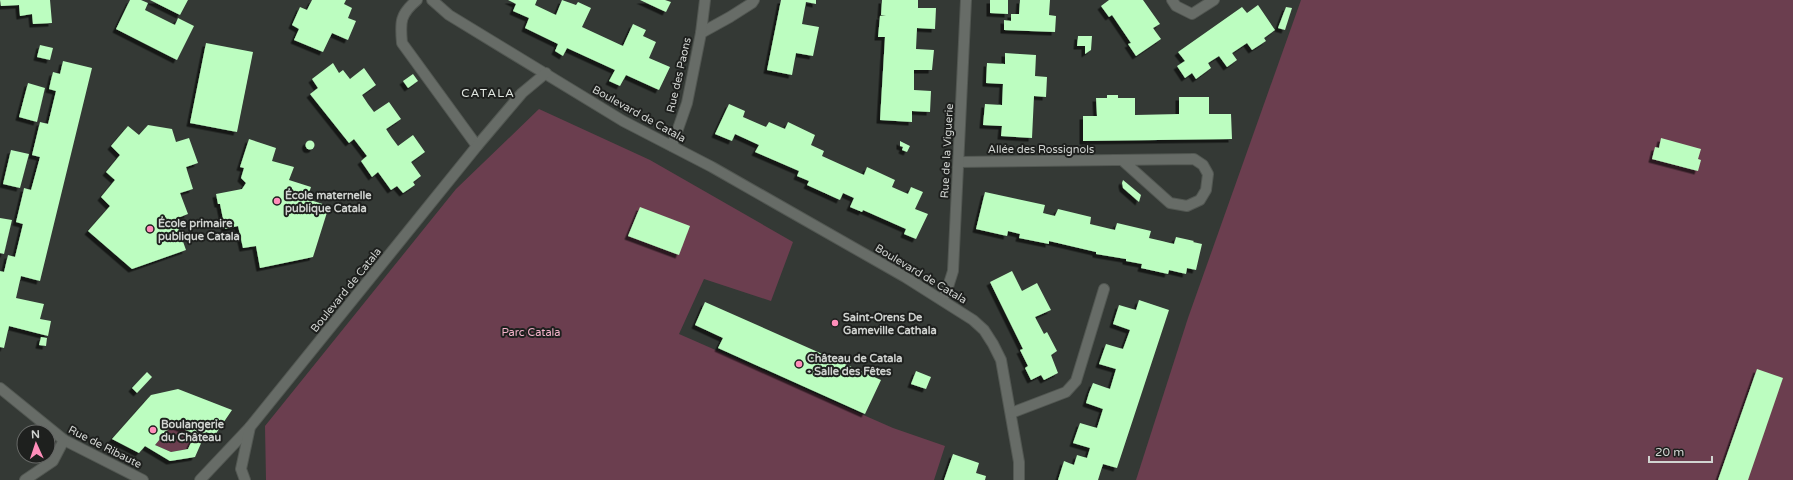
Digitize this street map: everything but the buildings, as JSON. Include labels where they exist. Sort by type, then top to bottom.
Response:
[{"type":"street","points":[[417,0],[406,10],[400,25],[402,43],[477,146]]},
{"type":"street","points":[[432,0],[449,15],[546,73]]},
{"type":"street","name":"Rue des Paons","points":[[672,146],[687,103],[701,33],[705,0]]},
{"type":"street","name":"Rue des Paons","points":[[701,33],[730,18],[754,0]]},
{"type":"street","name":"Rue de la Viguerie","points":[[942,300],[953,271],[966,0]]},
{"type":"street","points":[[1172,0],[1176,6],[1192,14],[1214,0]]},
{"type":"street","name":"Boulevard de Catala","points":[[200,480],[250,427],[477,146],[522,93],[546,73],[624,121],[712,167],[942,300],[973,320],[984,330],[1001,360],[1019,462],[1019,480]]},
{"type":"street","name":"Allée des Rossignols","points":[[959,162],[1122,160],[1194,160],[1203,165],[1208,174],[1206,190],[1200,200],[1187,206],[1170,203],[1122,160]]},
{"type":"street","points":[[1011,413],[1066,392],[1076,381],[1104,289]]},
{"type":"street","name":"Rue de Ribaute","points":[[0,388],[64,440],[143,480]]},
{"type":"street","name":"Boulevard de Catala","points":[[245,480],[241,469],[250,427]]},
{"type":"street","points":[[25,480],[53,461],[64,440]]},
{"type":"green space","points":[[1301,0],[1793,0],[1793,480],[1136,480],[1188,318]]},
{"type":"green space","name":"Parc Catala","points":[[539,109],[650,160],[793,242],[771,301],[704,279],[679,334],[893,428],[945,446],[934,480],[266,480],[265,426],[456,189]]},
{"type":"green space","points":[[176,426],[195,434],[188,449],[171,452],[155,445],[170,427]]},
{"type":"place","name":"École maternelle publique Catala","points":[[277,201]]},
{"type":"place","name":"École primaire publique Catala","points":[[150,229]]},
{"type":"place","name":"Saint-Orens De Gameville Cathala","points":[[835,323]]},
{"type":"place","name":"Château de Catala - Salle des Fêtes","points":[[799,364]]},
{"type":"place","name":"Boulangerie du Château","points":[[153,430]]},
{"type":"district","name":"CATALA","points":[[488,93]]}]
